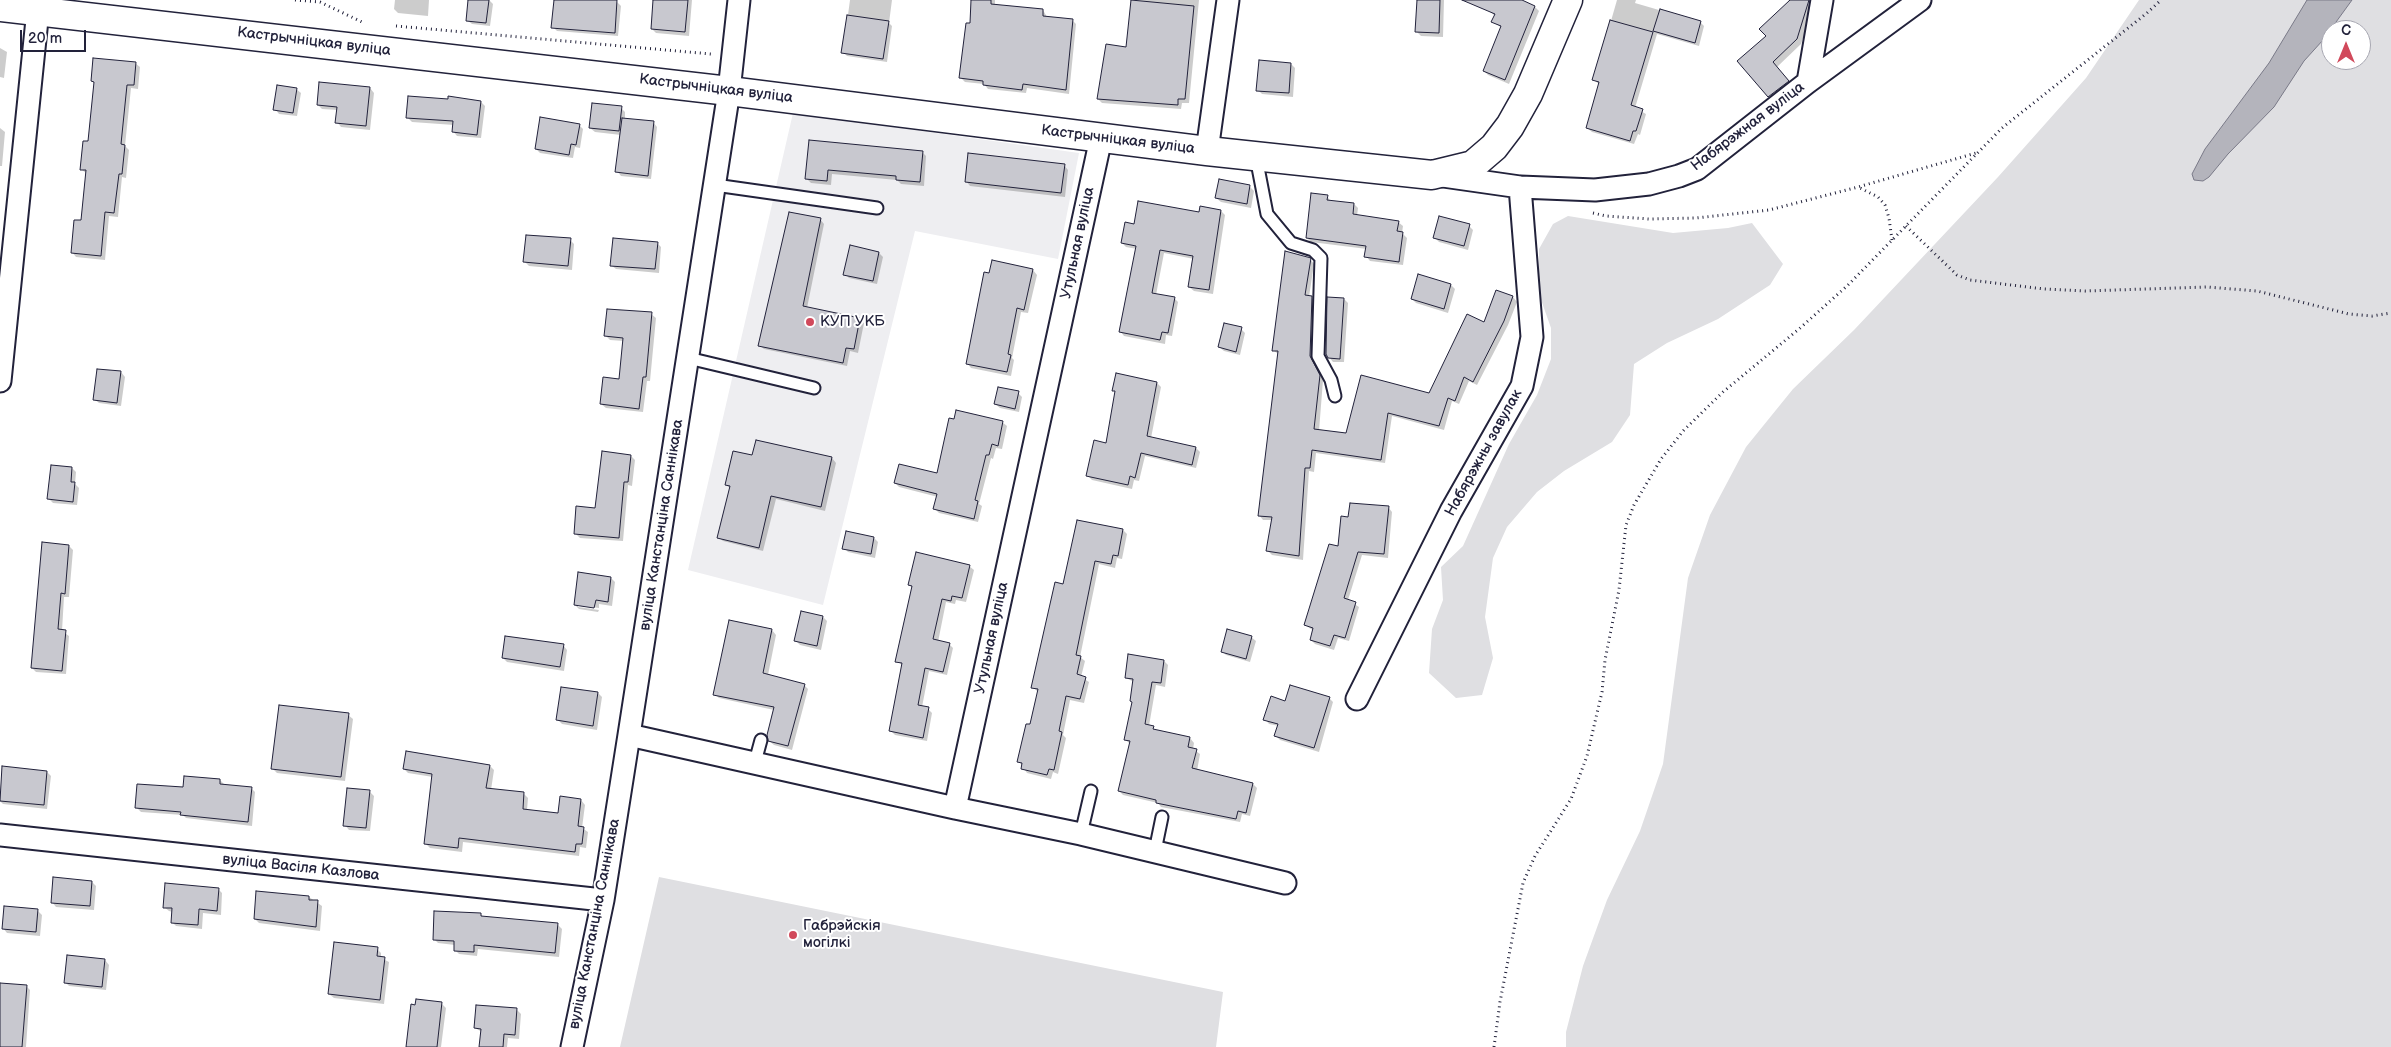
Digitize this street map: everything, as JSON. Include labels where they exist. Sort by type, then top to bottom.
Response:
[{"type":"main road","name":"Кастрычніцкая вуліца","points":[[0,7],[38,5],[1101,138],[1432,175],[1474,165],[1494,147],[1510,126],[1528,94],[1568,0]]},
{"type":"street","name":"вуліца Канстанціна Саннікава","points":[[572,1047],[603,900],[715,185],[729,91],[739,0]]},
{"type":"street","points":[[1207,150],[1228,0]]},
{"type":"street","points":[[1808,82],[1822,0]]},
{"type":"street","name":"Набярэжная вуліца","points":[[1432,175],[1520,187],[1595,190],[1649,184],[1679,176],[1697,169],[1808,82],[1920,0]]},
{"type":"street","points":[[0,381],[38,5]]},
{"type":"street","name":"Утульная вуліца","points":[[955,808],[1101,138]]},
{"type":"street","name":"Набярэжны завулак","points":[[1357,699],[1451,511],[1522,386],[1532,337],[1520,187]]},
{"type":"street","points":[[629,735],[1080,834],[1284,883]]},
{"type":"street","name":"вуліца Васіля Казлова","points":[[0,835],[603,900]]},
{"type":"lane","points":[[1255,155],[1267,214],[1291,243],[1313,250],[1321,258],[1318,356],[1331,380],[1335,396]]},
{"type":"lane","points":[[715,185],[877,208]]},
{"type":"lane","points":[[688,358],[814,388]]},
{"type":"lane","points":[[755,762],[761,740]]},
{"type":"lane","points":[[1080,834],[1091,791]]},
{"type":"lane","points":[[1155,851],[1162,818]]},
{"type":"path","points":[[295,0],[320,2],[363,22]]},
{"type":"path","points":[[1494,1047],[1500,1002],[1523,883],[1536,856],[1571,799],[1596,723],[1605,660],[1619,590],[1626,525],[1634,505],[1661,459],[1684,430],[1723,392],[1847,286],[1976,153],[2032,103],[2161,0]]},
{"type":"path","points":[[392,25],[733,56]]},
{"type":"path","points":[[1591,212],[1606,216],[1649,219],[1696,218],[1769,210],[1976,153]]},
{"type":"path","points":[[1858,187],[1878,197],[1884,205],[1889,218],[1892,241]]},
{"type":"path","points":[[1906,226],[1957,275],[1970,280],[2044,289],[2084,291],[2207,287],[2258,291],[2349,314],[2372,316],[2391,313]]},
{"type":"shaded area","points":[[2139,0],[2391,0],[2391,1047],[1566,1047],[1566,1032],[1583,966],[1607,900],[1640,831],[1663,764],[1688,578],[1710,515],[1746,447],[1793,389],[1854,330],[1998,177],[2086,78]]},
{"type":"shaded area","points":[[2307,0],[2352,0],[2338,20],[2321,20],[2321,42],[2304,61],[2274,107],[2228,154],[2209,177],[2203,181],[2194,180],[2192,174],[2205,149],[2269,63]]},
{"type":"shaded area","points":[[793,113],[1079,153],[1058,259],[915,231],[823,605],[688,570]]},
{"type":"shaded area","points":[[1568,216],[1673,233],[1728,228],[1752,223],[1783,264],[1770,285],[1718,319],[1667,343],[1634,364],[1630,415],[1612,442],[1564,471],[1537,492],[1507,527],[1493,558],[1485,617],[1493,658],[1482,695],[1456,698],[1429,673],[1432,629],[1443,600],[1441,567],[1463,546],[1509,444],[1537,395],[1551,359],[1551,328],[1539,294],[1539,249],[1553,224]]},
{"type":"shaded area","name":"Габрэйскія могілкі","points":[[659,877],[1223,992],[1216,1047],[620,1047]]},
{"type":"building","points":[[468,0],[489,0],[486,23],[466,21]]},
{"type":"building","points":[[554,0],[617,0],[615,33],[551,28]]},
{"type":"building","points":[[653,0],[688,0],[685,32],[651,29]]},
{"type":"building","points":[[971,0],[991,0],[991,4],[1043,9],[1043,16],[1073,19],[1066,90],[1023,84],[1022,90],[983,85],[983,81],[959,78],[966,23],[970,23]]},
{"type":"building","points":[[1131,0],[1194,6],[1185,99],[1178,99],[1178,105],[1097,99],[1106,44],[1126,47]]},
{"type":"building","points":[[1417,0],[1440,0],[1439,33],[1415,32]]},
{"type":"building","points":[[1462,0],[1522,0],[1535,6],[1505,80],[1483,71],[1501,26],[1491,22],[1495,14]]},
{"type":"building","points":[[1790,0],[1809,0],[1797,39],[1773,62],[1789,81],[1768,97],[1737,61],[1766,36],[1759,29]]},
{"type":"building","points":[[1660,9],[1701,21],[1695,43],[1653,31]]},
{"type":"building","points":[[847,15],[889,21],[883,59],[841,53]]},
{"type":"building","points":[[1610,20],[1653,32],[1631,105],[1643,109],[1636,131],[1633,131],[1630,141],[1586,128],[1599,82],[1592,80]]},
{"type":"building","points":[[93,58],[136,62],[134,85],[127,85],[121,144],[125,145],[122,174],[119,174],[114,213],[105,212],[101,256],[71,253],[74,220],[81,220],[86,170],[80,170],[83,141],[88,141],[94,82],[91,81]]},
{"type":"building","points":[[1259,60],[1291,63],[1289,93],[1256,91]]},
{"type":"building","points":[[319,82],[370,87],[366,126],[335,123],[337,107],[317,105]]},
{"type":"building","points":[[277,85],[297,88],[293,113],[273,110]]},
{"type":"building","points":[[408,96],[448,99],[448,96],[481,101],[477,135],[452,132],[453,121],[406,118]]},
{"type":"building","points":[[592,103],[622,106],[619,131],[589,128]]},
{"type":"building","points":[[540,117],[580,124],[576,145],[571,144],[569,155],[535,149]]},
{"type":"building","points":[[622,118],[654,121],[648,176],[615,172]]},
{"type":"building","points":[[809,140],[923,151],[920,182],[896,180],[896,176],[828,170],[827,181],[805,179]]},
{"type":"building","points":[[968,153],[1065,164],[1061,193],[965,182]]},
{"type":"building","points":[[1219,179],[1250,185],[1247,204],[1215,198]]},
{"type":"building","points":[[1311,193],[1328,195],[1327,200],[1354,203],[1353,214],[1399,221],[1397,231],[1403,232],[1399,262],[1364,257],[1366,246],[1306,238]]},
{"type":"building","points":[[1138,201],[1199,212],[1200,206],[1221,210],[1209,290],[1188,287],[1193,256],[1160,250],[1152,293],[1175,297],[1168,333],[1162,332],[1160,340],[1119,332],[1136,246],[1121,243],[1125,222],[1134,224]]},
{"type":"building","points":[[789,212],[821,218],[803,306],[860,318],[854,349],[846,348],[843,363],[758,346]]},
{"type":"building","points":[[1439,216],[1470,224],[1464,246],[1433,238]]},
{"type":"building","points":[[526,235],[571,238],[568,266],[523,262]]},
{"type":"building","points":[[613,238],[658,242],[655,269],[610,266]]},
{"type":"building","points":[[850,245],[879,252],[873,281],[843,275]]},
{"type":"building","points":[[1285,251],[1311,258],[1305,295],[1312,296],[1310,356],[1320,375],[1314,429],[1346,433],[1361,375],[1429,393],[1467,314],[1484,322],[1496,290],[1513,296],[1504,321],[1473,382],[1464,377],[1455,401],[1448,398],[1439,426],[1388,413],[1381,460],[1312,450],[1310,468],[1305,468],[1299,556],[1266,551],[1272,517],[1258,516],[1278,351],[1272,351]]},
{"type":"building","points":[[992,260],[1033,269],[1024,310],[1017,308],[1008,354],[1011,355],[1007,372],[966,364],[984,272],[989,273]]},
{"type":"building","points":[[1418,274],[1451,284],[1444,309],[1411,299]]},
{"type":"building","points":[[1327,297],[1344,298],[1340,359],[1328,358],[1326,354]]},
{"type":"building","points":[[607,309],[652,312],[646,377],[643,377],[639,409],[600,404],[603,377],[619,379],[623,338],[604,336]]},
{"type":"building","points":[[1224,323],[1242,327],[1236,352],[1218,347]]},
{"type":"building","points":[[97,369],[121,371],[117,403],[93,400]]},
{"type":"building","points":[[1116,373],[1157,382],[1147,436],[1196,447],[1192,465],[1141,453],[1135,478],[1130,476],[1128,485],[1086,476],[1094,440],[1106,443],[1115,391],[1112,391]]},
{"type":"building","points":[[998,387],[1019,391],[1015,409],[994,404]]},
{"type":"building","points":[[956,410],[1003,421],[998,446],[992,444],[989,455],[986,455],[975,500],[978,501],[974,519],[933,509],[937,494],[894,483],[899,464],[937,473],[949,418],[954,419]]},
{"type":"building","points":[[756,440],[832,457],[821,507],[771,496],[759,548],[717,538],[730,486],[725,485],[733,451],[752,455]]},
{"type":"building","points":[[602,451],[631,455],[628,482],[624,482],[619,538],[574,534],[576,506],[595,508]]},
{"type":"building","points":[[51,465],[72,467],[71,482],[75,482],[73,502],[47,499]]},
{"type":"building","points":[[1350,503],[1389,506],[1384,554],[1358,552],[1344,598],[1356,602],[1345,638],[1334,635],[1330,646],[1310,640],[1313,628],[1304,625],[1329,544],[1338,546],[1341,516],[1348,517]]},
{"type":"building","points":[[1077,520],[1123,529],[1118,556],[1113,555],[1111,564],[1095,561],[1076,655],[1081,656],[1077,674],[1086,677],[1080,699],[1066,696],[1059,731],[1062,732],[1054,770],[1049,769],[1047,775],[1021,769],[1022,763],[1017,762],[1026,724],[1030,724],[1038,689],[1031,688],[1055,582],[1063,584]]},
{"type":"building","points":[[846,531],[874,537],[871,554],[842,549]]},
{"type":"building","points":[[42,542],[69,545],[65,594],[61,593],[58,629],[66,630],[62,671],[31,668]]},
{"type":"building","points":[[916,552],[970,565],[962,598],[952,596],[951,601],[942,599],[933,639],[950,643],[943,672],[925,668],[918,705],[929,707],[923,738],[889,731],[902,663],[895,662],[912,586],[908,585]]},
{"type":"building","points":[[578,572],[611,577],[608,602],[596,600],[594,608],[574,605]]},
{"type":"building","points":[[801,611],[823,616],[817,646],[794,641]]},
{"type":"building","points":[[729,620],[772,629],[763,673],[805,684],[788,746],[768,741],[767,735],[774,707],[713,695]]},
{"type":"building","points":[[1227,629],[1252,636],[1246,659],[1221,652]]},
{"type":"building","points":[[505,636],[564,644],[560,667],[502,658]]},
{"type":"building","points":[[1128,654],[1164,660],[1161,683],[1152,682],[1145,724],[1154,726],[1153,729],[1190,737],[1188,747],[1197,749],[1192,768],[1253,783],[1246,813],[1238,811],[1236,819],[1156,803],[1156,800],[1118,791],[1130,741],[1124,740],[1132,702],[1130,701],[1133,679],[1125,678]]},
{"type":"building","points":[[1290,685],[1330,697],[1314,748],[1274,736],[1278,724],[1263,720],[1271,696],[1285,701]]},
{"type":"building","points":[[561,687],[598,692],[593,726],[556,720]]},
{"type":"building","points":[[279,705],[349,713],[341,777],[271,769]]},
{"type":"building","points":[[406,751],[490,765],[486,788],[524,792],[523,809],[558,813],[560,796],[581,799],[578,826],[584,827],[582,844],[576,844],[575,852],[459,838],[458,848],[424,844],[432,774],[403,769]]},
{"type":"building","points":[[2,766],[47,771],[44,805],[0,801]]},
{"type":"building","points":[[184,776],[220,779],[220,784],[252,787],[248,822],[180,815],[181,812],[135,808],[137,784],[183,787]]},
{"type":"building","points":[[347,788],[370,790],[366,828],[343,826]]},
{"type":"building","points":[[53,877],[92,881],[90,906],[51,903]]},
{"type":"building","points":[[165,883],[219,888],[217,911],[199,909],[198,925],[171,923],[172,908],[163,908]]},
{"type":"building","points":[[256,891],[309,896],[309,900],[318,900],[316,927],[254,919]]},
{"type":"building","points":[[4,906],[38,909],[36,932],[2,929]]},
{"type":"building","points":[[434,911],[481,913],[481,916],[558,923],[555,953],[474,945],[474,952],[454,951],[454,941],[433,940]]},
{"type":"building","points":[[334,942],[378,947],[377,956],[385,957],[380,1000],[328,994]]},
{"type":"building","points":[[67,955],[105,959],[102,987],[64,983]]},
{"type":"building","points":[[0,983],[27,985],[22,1047],[0,1047]]},
{"type":"building","points":[[416,999],[442,1002],[437,1047],[406,1047],[411,1004],[415,1005]]},
{"type":"building","points":[[476,1005],[517,1008],[515,1035],[504,1034],[503,1047],[479,1047],[481,1029],[474,1028]]},
{"type":"place","name":"КУП УКБ","points":[[810,322]]},
{"type":"place","name":"Габрэйскія могілкі","points":[[793,935]]}]
